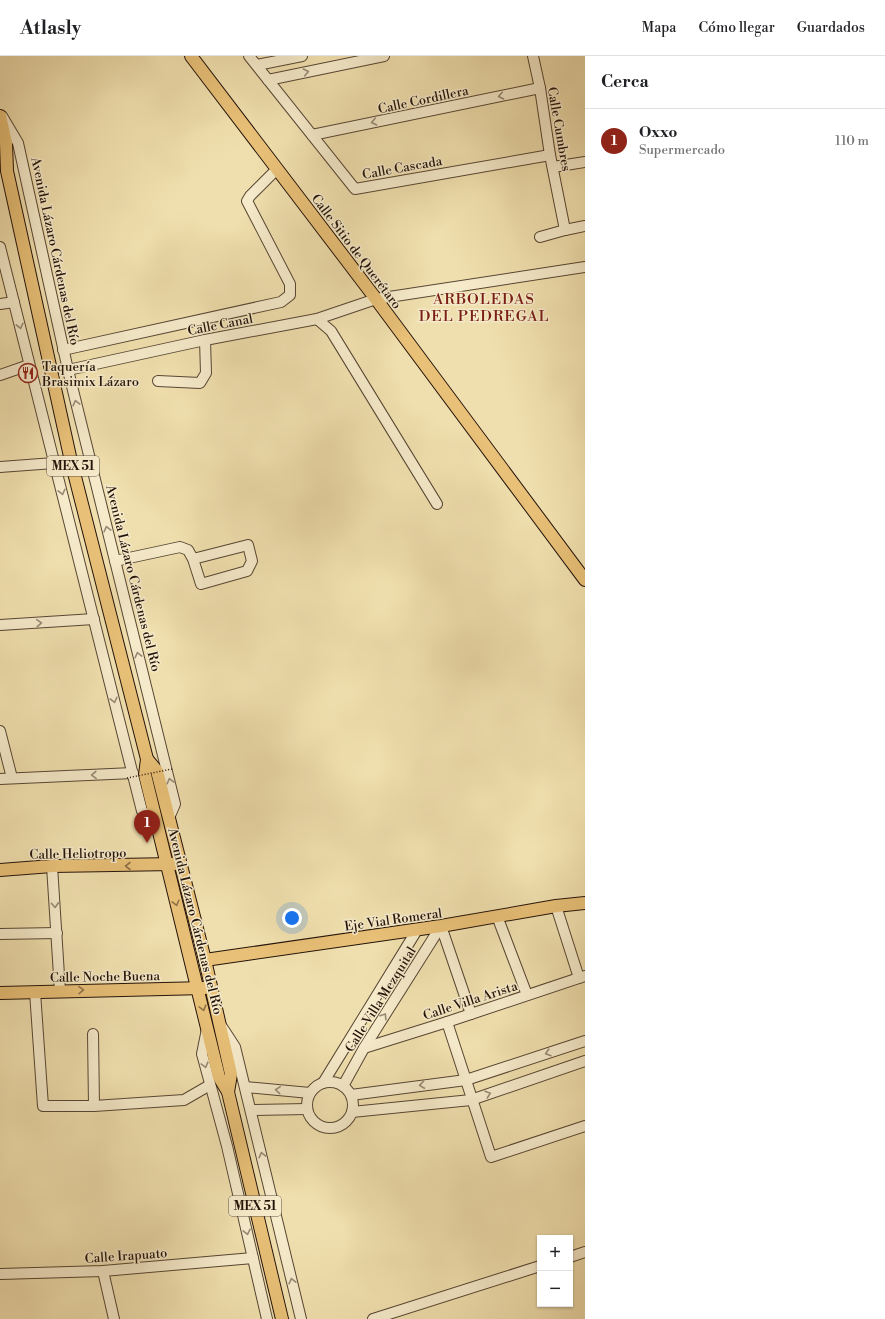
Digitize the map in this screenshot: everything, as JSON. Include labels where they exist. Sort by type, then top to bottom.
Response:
[{"type":"main road","name":"Calle Sitio de Querétaro","points":[[191,56],[376,298],[585,580]]},
{"type":"main road","name":"Avenida Lázaro Cárdenas del Río","points":[[0,116],[6,143],[7,171],[71,461],[147,759],[145,775],[219,1077],[228,1092],[282,1319]]},
{"type":"main road","name":"Avenida Lázaro Cárdenas del Río","points":[[0,160],[7,171]]},
{"type":"main road","name":"Avenida Lázaro Cárdenas del Río","points":[[147,759],[158,771],[205,960],[231,1074],[228,1092]]},
{"type":"main road","name":"Calle Heliotropo","points":[[0,870],[52,866],[181,864]]},
{"type":"main road","name":"Eje Vial Romeral","points":[[205,960],[417,930],[556,906],[585,903]]},
{"type":"main road","name":"Calle Noche Buena","points":[[0,993],[211,988]]},
{"type":"street","name":"Calle Cascada","points":[[249,56],[356,189],[550,155]]},
{"type":"street","points":[[257,66],[302,56]]},
{"type":"street","points":[[268,80],[384,56]]},
{"type":"street","name":"Calle Cumbres","points":[[533,56],[540,88],[552,167],[565,230]]},
{"type":"street","name":"Calle Cordillera","points":[[312,135],[540,88]]},
{"type":"street","name":"Avenida Lázaro Cárdenas del Río","points":[[0,113],[18,143],[63,350],[175,804],[169,818]]},
{"type":"street","points":[[552,167],[585,162]]},
{"type":"street","points":[[63,350],[281,302],[290,295],[290,284],[247,201],[250,196],[277,169]]},
{"type":"street","points":[[540,237],[585,226]]},
{"type":"street","name":"Avenida Lázaro Cárdenas del Río","points":[[0,247],[94,619],[130,776],[142,811],[157,822]]},
{"type":"street","name":"Calle Canal","points":[[68,370],[205,340],[317,319],[376,298],[585,267]]},
{"type":"street","points":[[0,304],[14,302]]},
{"type":"street","points":[[317,319],[331,331],[437,504]]},
{"type":"street","points":[[158,381],[200,383],[206,373],[205,340]]},
{"type":"street","points":[[0,375],[29,364]]},
{"type":"street","points":[[0,467],[54,463]]},
{"type":"street","points":[[115,561],[180,547],[188,550],[193,559],[200,584],[246,571],[252,561],[248,545],[193,559]]},
{"type":"street","points":[[0,625],[94,619]]},
{"type":"street","points":[[0,731],[12,778]]},
{"type":"street","points":[[0,779],[130,776]]},
{"type":"street","points":[[52,866],[60,991]]},
{"type":"street","points":[[556,906],[582,977]]},
{"type":"street","points":[[497,916],[527,995]]},
{"type":"street","points":[[442,926],[471,1014]]},
{"type":"street","name":"Calle Villa Mezquital","points":[[343,1086],[364,1048],[442,926]]},
{"type":"street","name":"Calle Villa Mezquital","points":[[323,1083],[417,930]]},
{"type":"street","points":[[0,934],[57,933]]},
{"type":"street","name":"Calle Villa Arista","points":[[364,1048],[582,977]]},
{"type":"street","points":[[35,992],[42,1106],[94,1106],[184,1100],[210,1085]]},
{"type":"street","points":[[447,1022],[471,1100],[491,1157],[585,1126]]},
{"type":"street","name":"Avenida Lázaro Cárdenas del Río","points":[[220,1024],[235,1047],[301,1319]]},
{"type":"street","name":"Avenida Lázaro Cárdenas del Río","points":[[208,1028],[202,1054],[227,1146],[267,1319]]},
{"type":"street","points":[[93,1034],[94,1106]]},
{"type":"street","points":[[351,1095],[466,1080],[585,1042]]},
{"type":"street","points":[[352,1112],[471,1100],[585,1061]]},
{"type":"street","points":[[323,1083],[336,1083],[343,1086],[351,1095],[353,1103],[352,1112],[348,1120],[341,1126],[325,1128],[314,1121],[307,1109],[307,1101],[310,1093],[323,1083]]},
{"type":"street","points":[[245,1087],[310,1093]]},
{"type":"street","points":[[251,1110],[307,1109]]},
{"type":"street","points":[[573,1256],[585,1252]]},
{"type":"street","name":"Calle Irapuato","points":[[0,1274],[103,1271],[253,1258]]},
{"type":"street","points":[[373,1319],[537,1267]]},
{"type":"street","points":[[103,1271],[114,1319]]},
{"type":"path","points":[[130,776],[172,768]]},
{"type":"place","name":"Taquería Brasimix Lázaro","points":[[28,373]]},
{"type":"place","name":"Oxxo","points":[[147,843]]},
{"type":"district","name":"ARBOLEDAS DEL PEDREGAL","points":[[484,308]]}]
